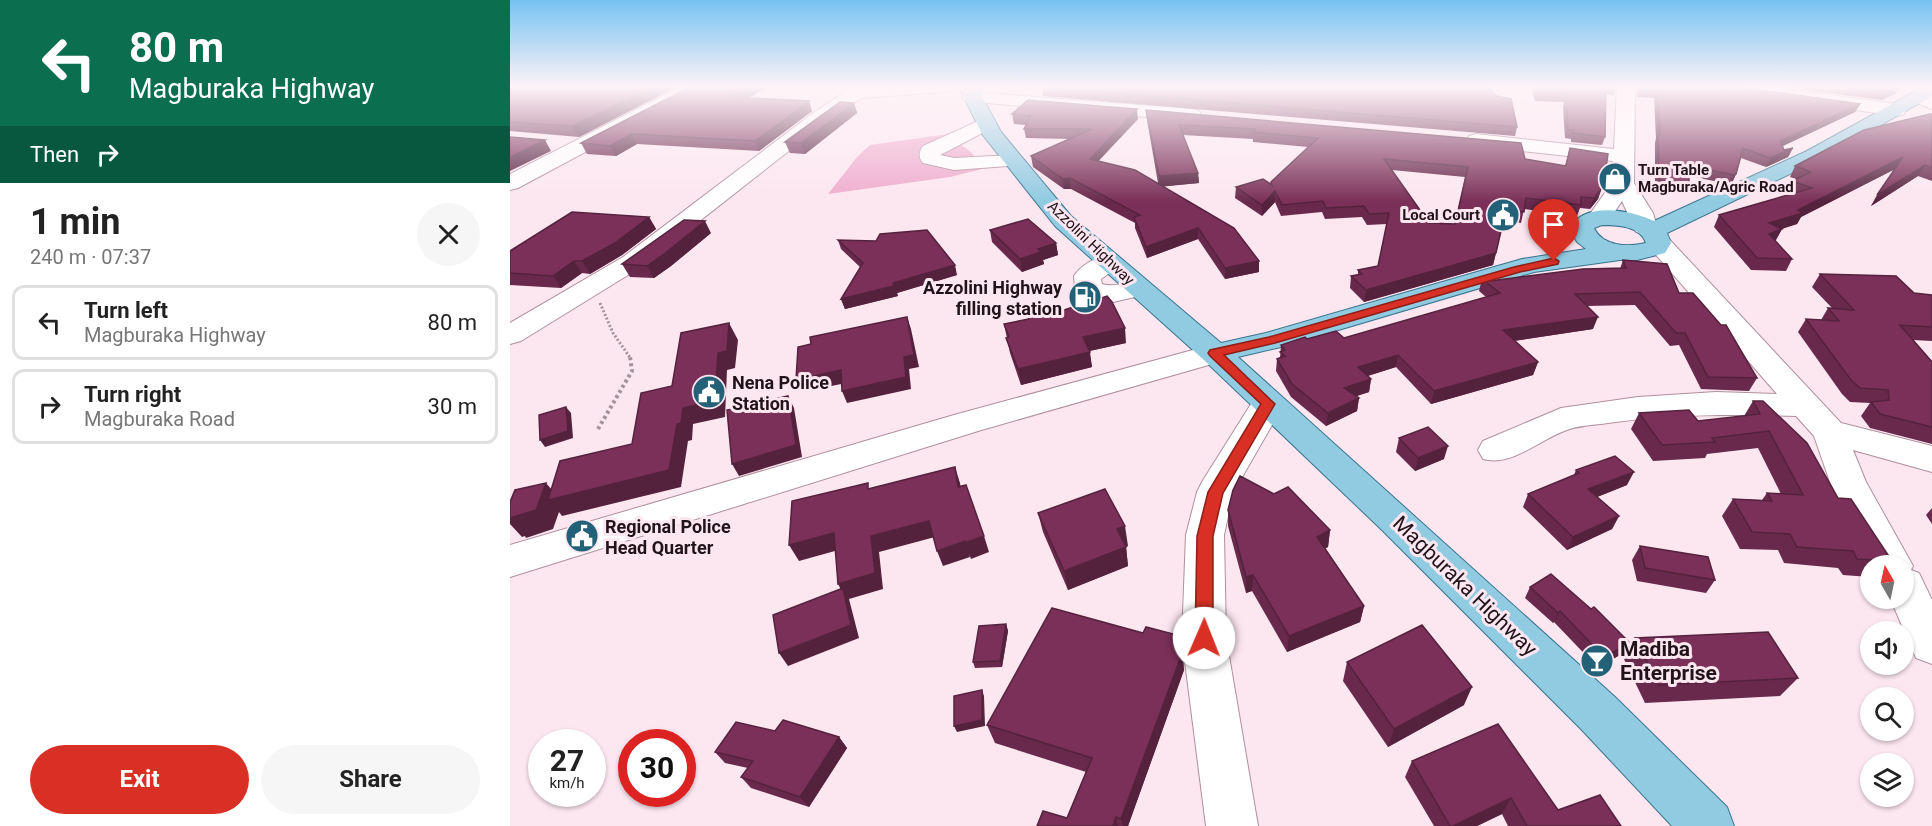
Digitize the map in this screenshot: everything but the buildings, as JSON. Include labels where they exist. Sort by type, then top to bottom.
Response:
[{"type":"main road","name":"Azzolini Highway","points":[[986,126],[1063,220],[1109,262]]},
{"type":"main road","points":[[1215,353],[1271,340],[1531,265],[1628,232],[1717,200],[1814,155],[1868,126]]},
{"type":"main road","points":[[1531,265],[1628,232]]},
{"type":"main road","name":"Azzolini Highway","points":[[1138,288],[1215,353]]},
{"type":"main road","name":"Magburaka Highway","points":[[1215,353],[1598,713],[1708,826]]},
{"type":"street","points":[[510,183],[619,126]]},
{"type":"street","points":[[511,335],[632,262],[809,126]]},
{"type":"street","points":[[981,126],[943,141],[930,150],[930,159],[954,165],[1013,161]]},
{"type":"street","points":[[1625,126],[1623,183],[1628,232],[1707,294],[1829,432],[1848,482],[1887,555]]},
{"type":"street","points":[[1454,138],[1624,156]]},
{"type":"street","points":[[549,142],[582,145]]},
{"type":"street","points":[[1623,183],[1628,232]]},
{"type":"street","points":[[1109,262],[1087,276],[1089,288],[1113,295],[1138,288]]},
{"type":"street","points":[[510,561],[966,423],[1215,353]]},
{"type":"street","points":[[1495,450],[1561,419],[1638,408],[1716,402],[1807,406]]},
{"type":"street","points":[[1232,826],[1204,638],[1205,536],[1215,492],[1268,404]]},
{"type":"street","points":[[1829,432],[1932,459]]},
{"type":"street","points":[[1914,606],[1932,644]]},
{"type":"path","points":[[592,288],[598,293],[600,304],[614,333],[631,359],[632,371],[598,429]]},
{"type":"shaded area","points":[[957,133],[956,141],[972,153],[982,169],[950,177],[828,194],[857,157],[870,145]]},
{"type":"place","name":"Turn Table Magburaka/Agric Road","points":[[1615,179]]},
{"type":"place","name":"Local Court","points":[[1503,215]]},
{"type":"place","name":"Azzolini Highway filling station","points":[[1085,297]]},
{"type":"place","name":"Nena Police Station","points":[[709,392]]},
{"type":"place","name":"Regional Police Head Quarter","points":[[582,536]]},
{"type":"place","name":"Madiba Enterprise","points":[[1597,661]]},
{"type":"route","points":[[1204,638],[1205,536],[1215,492],[1268,404],[1215,353],[1271,340],[1531,265],[1554,261]]}]
